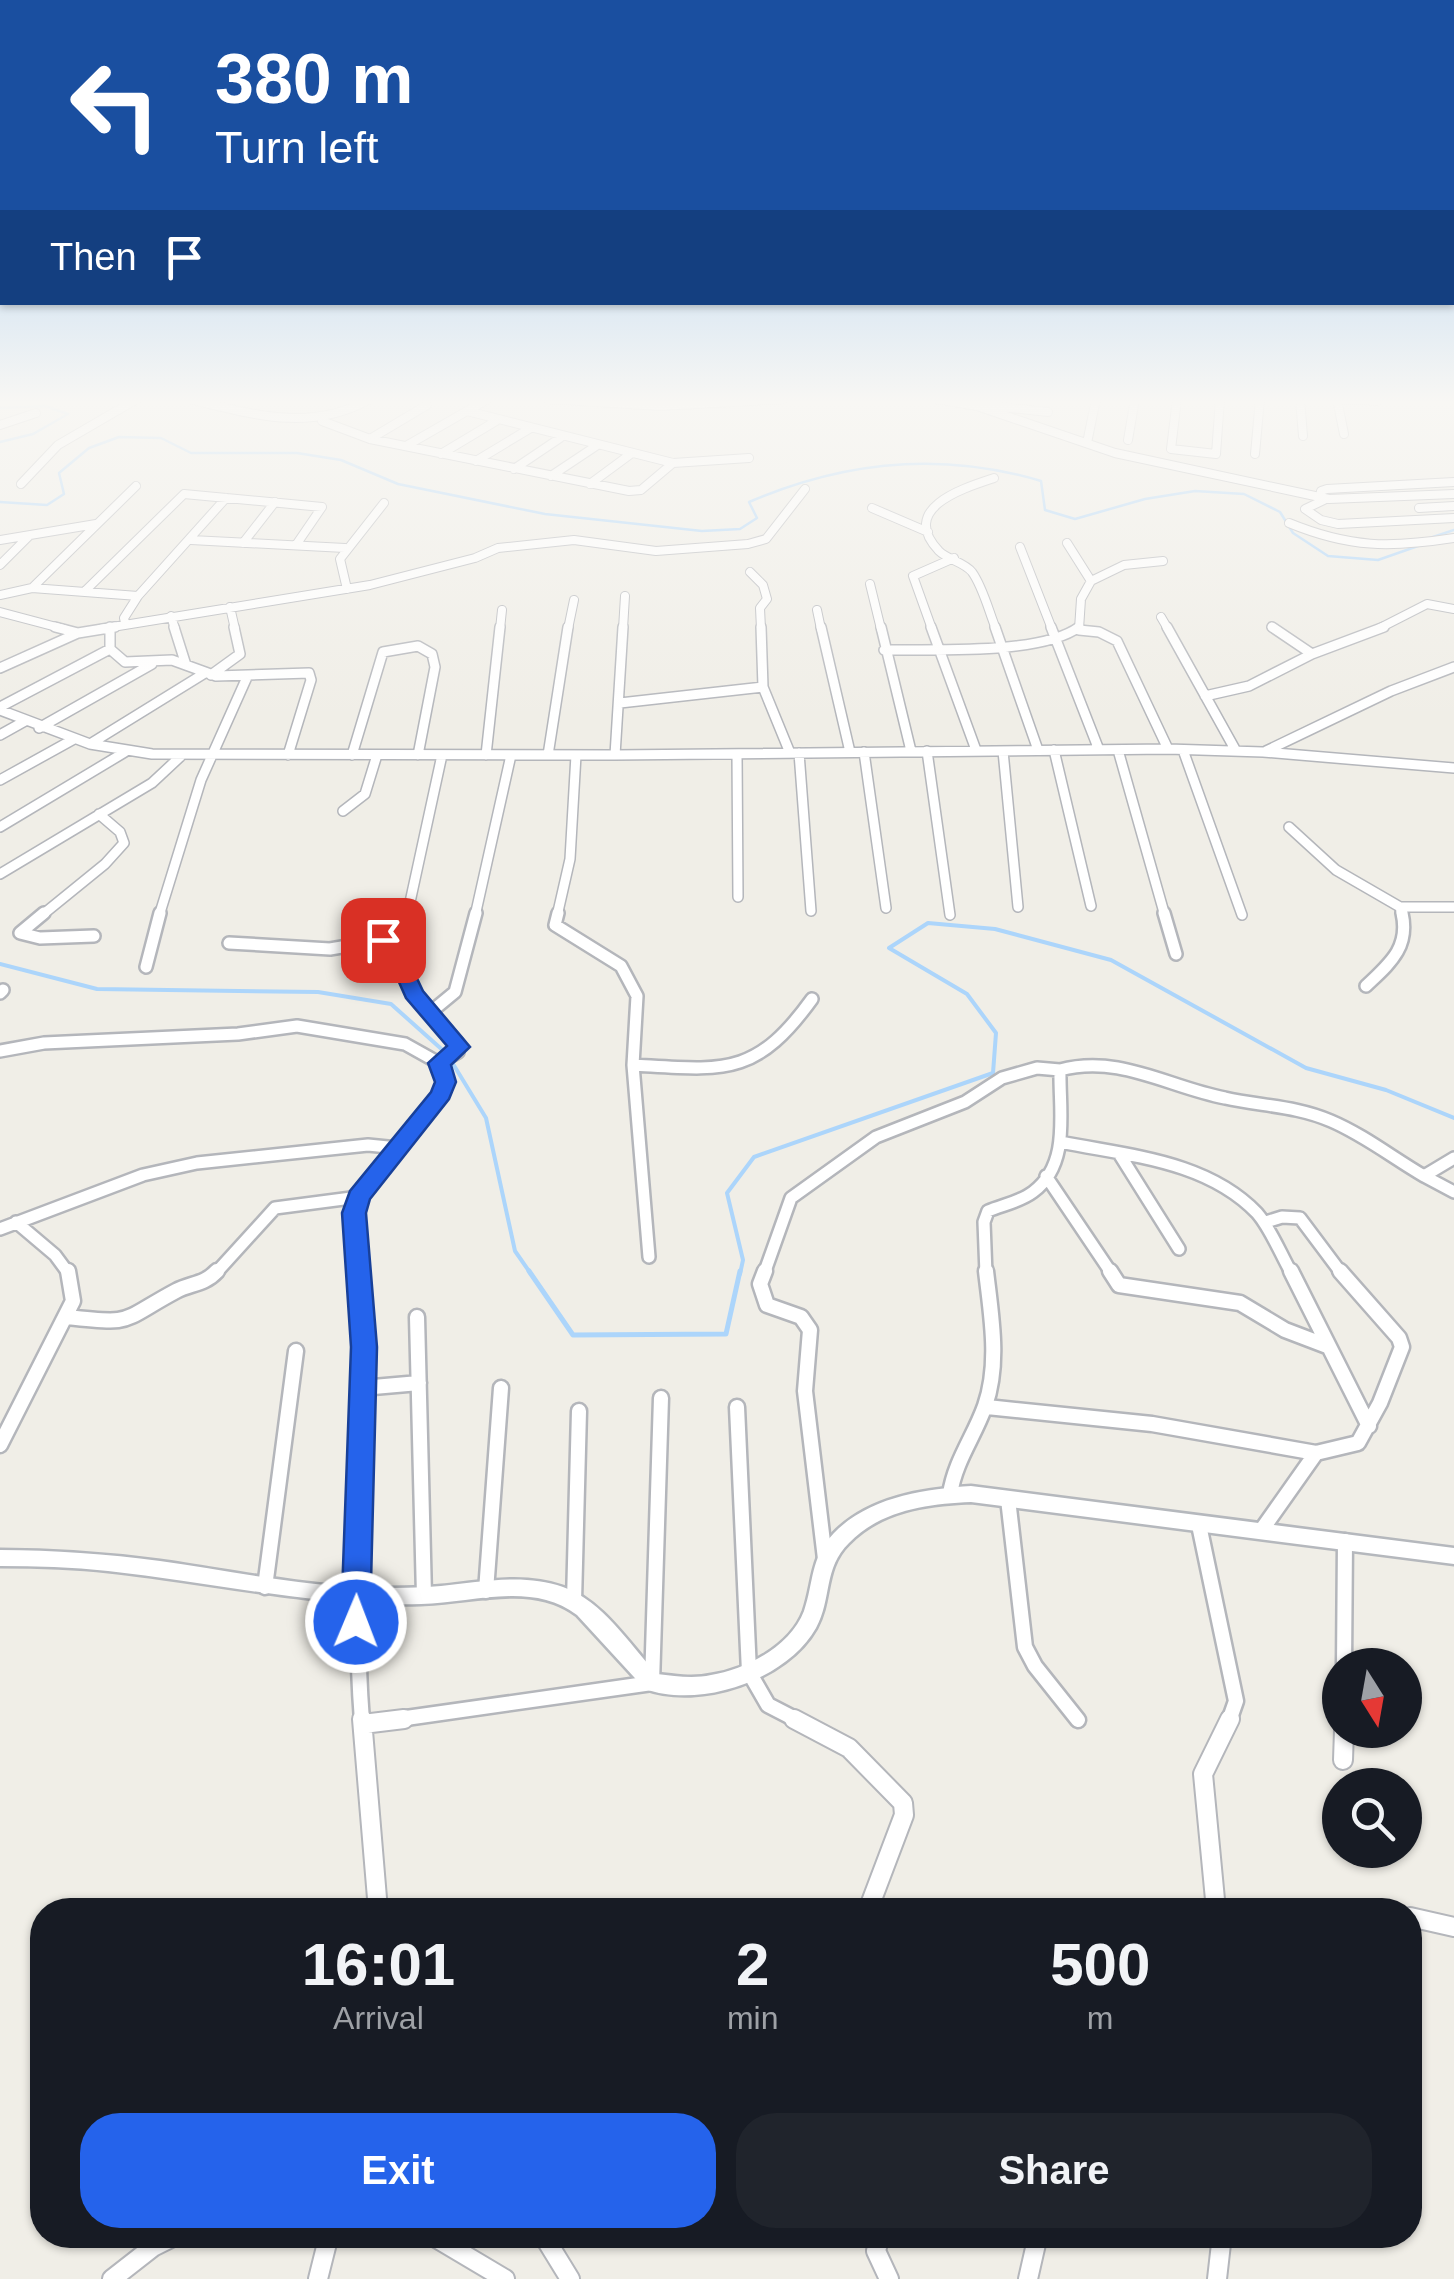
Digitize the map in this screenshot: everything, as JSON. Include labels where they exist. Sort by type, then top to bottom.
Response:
[{"type":"street","points":[[32,588],[116,505]]},
{"type":"street","points":[[85,591],[170,505]]},
{"type":"street","points":[[125,623],[124,618],[138,596],[220,505]]},
{"type":"street","points":[[242,543],[272,505]]},
{"type":"street","points":[[296,546],[322,507],[307,505]]},
{"type":"street","points":[[347,589],[340,559],[382,505]]},
{"type":"street","points":[[0,668],[78,632],[347,589],[523,544],[574,540],[656,551],[748,544],[766,538],[792,505]]},
{"type":"street","points":[[934,505],[928,532],[939,551],[971,570],[1004,647],[1038,750]]},
{"type":"street","points":[[1309,505],[1304,508],[1321,520],[1338,524],[1454,518]]},
{"type":"street","points":[[1418,508],[1454,506]]},
{"type":"street","points":[[872,508],[928,532]]},
{"type":"street","points":[[1289,523],[1353,546],[1399,548],[1454,538]]},
{"type":"street","points":[[0,540],[72,524],[96,524]]},
{"type":"street","points":[[0,565],[29,536]]},
{"type":"street","points":[[190,540],[345,548]]},
{"type":"street","points":[[1067,542],[1091,581]]},
{"type":"street","points":[[1020,547],[1099,750]]},
{"type":"street","points":[[954,558],[913,576],[976,750]]},
{"type":"street","points":[[1079,630],[1080,599],[1091,581],[1124,565],[1163,561]]},
{"type":"street","points":[[750,572],[763,585],[767,599],[760,608],[763,687],[795,753],[811,911]]},
{"type":"street","points":[[870,584],[910,751]]},
{"type":"street","points":[[0,595],[32,588],[138,596]]},
{"type":"street","points":[[616,755],[625,596]]},
{"type":"street","points":[[548,754],[558,706],[564,637],[574,600]]},
{"type":"street","points":[[1205,696],[1249,690],[1312,654],[1378,632],[1428,604],[1454,609]]},
{"type":"street","points":[[90,744],[240,654],[230,607]]},
{"type":"street","points":[[486,754],[502,610]]},
{"type":"street","points":[[817,610],[850,752]]},
{"type":"street","points":[[0,612],[78,632]]},
{"type":"street","points":[[171,616],[186,665]]},
{"type":"street","points":[[1161,617],[1236,750]]},
{"type":"street","points":[[110,626],[110,649],[125,662],[172,660],[208,674],[296,672],[311,676],[288,755]]},
{"type":"street","points":[[1272,626],[1312,654]]},
{"type":"street","points":[[884,650],[1004,647],[1041,642],[1056,634],[1079,630],[1099,632],[1117,641],[1168,750]]},
{"type":"street","points":[[352,755],[383,652],[410,646],[429,651],[435,667],[418,754]]},
{"type":"street","points":[[0,708],[110,649]]},
{"type":"street","points":[[40,728],[156,662]]},
{"type":"street","points":[[1264,752],[1391,691],[1454,667]]},
{"type":"street","points":[[146,967],[174,860],[248,675]]},
{"type":"street","points":[[620,703],[763,687]]},
{"type":"street","points":[[0,708],[25,722],[90,744],[125,752],[182,755],[1236,750],[1454,768]]},
{"type":"street","points":[[0,736],[25,722]]},
{"type":"street","points":[[0,780],[74,739]]},
{"type":"street","points":[[1003,750],[1018,907]]},
{"type":"street","points":[[1054,750],[1091,906]]},
{"type":"street","points":[[1118,750],[1176,954]]},
{"type":"street","points":[[1183,750],[1242,914]]},
{"type":"street","points":[[927,751],[950,914]]},
{"type":"street","points":[[0,827],[125,752]]},
{"type":"street","points":[[864,752],[886,908]]},
{"type":"street","points":[[737,754],[738,897]]},
{"type":"street","points":[[0,874],[152,783],[182,755]]},
{"type":"street","points":[[342,811],[364,794],[377,755]]},
{"type":"street","points":[[396,953],[408,916],[442,755]]},
{"type":"street","points":[[432,1011],[455,992],[511,755]]},
{"type":"street","points":[[576,755],[570,860],[556,926],[602,952],[632,981],[638,1021],[633,1065],[649,1257]]},
{"type":"street","points":[[94,936],[40,938],[20,933],[105,864],[124,843],[120,832],[98,814]]},
{"type":"street","points":[[1289,826],[1336,870],[1400,907],[1454,908]]},
{"type":"street","points":[[1366,986],[1402,950],[1407,937],[1400,907]]},
{"type":"street","points":[[228,944],[330,949],[383,940],[396,953],[413,993],[459,1047],[439,1063]]},
{"type":"street","points":[[633,1065],[719,1069],[745,1064],[783,1041],[812,1000]]},
{"type":"street","points":[[0,1051],[44,1043],[220,1036],[297,1026],[405,1044],[439,1063],[446,1082],[441,1094],[359,1196],[354,1213],[364,1347],[356,1596],[377,1898]]},
{"type":"street","points":[[362,1724],[604,1694],[652,1683],[696,1686],[749,1672],[800,1636],[818,1596],[825,1559],[806,1408],[810,1330],[802,1318],[765,1306],[760,1284],[792,1198],[895,1128],[965,1102],[1002,1078],[1036,1068],[1060,1070],[1096,1064],[1222,1098],[1320,1116],[1454,1192]]},
{"type":"street","points":[[950,1494],[954,1466],[987,1407],[994,1354],[984,1222],[988,1211],[1034,1191],[1055,1165],[1061,1142],[1060,1070]]},
{"type":"street","points":[[1061,1142],[1168,1162],[1201,1174],[1218,1182],[1266,1222],[1319,1320],[1369,1426]]},
{"type":"street","points":[[0,1228],[143,1175],[197,1163],[368,1145],[398,1148]]},
{"type":"street","points":[[1120,1154],[1179,1249]]},
{"type":"street","points":[[1424,1176],[1454,1158]]},
{"type":"street","points":[[1046,1176],[1119,1285],[1240,1303],[1284,1330],[1328,1346]]},
{"type":"street","points":[[67,1316],[118,1323],[132,1319],[161,1297],[215,1276],[275,1208],[359,1196]]},
{"type":"street","points":[[987,1407],[1125,1418],[1316,1453],[1358,1443],[1402,1347],[1399,1338],[1328,1258],[1300,1218],[1282,1216],[1266,1222]]},
{"type":"street","points":[[0,1445],[67,1316],[74,1282],[68,1267],[16,1222]]},
{"type":"street","points":[[417,1318],[424,1596]]},
{"type":"street","points":[[266,1587],[296,1352]]},
{"type":"street","points":[[362,1388],[419,1383]]},
{"type":"street","points":[[486,1592],[501,1388]]},
{"type":"street","points":[[652,1683],[661,1398]]},
{"type":"street","points":[[737,1407],[749,1672],[768,1705],[849,1748],[903,1803],[904,1815],[873,1898]]},
{"type":"street","points":[[574,1601],[579,1411]]},
{"type":"street","points":[[1263,1528],[1316,1453]]},
{"type":"street","points":[[825,1559],[855,1526],[912,1500],[950,1494],[1198,1525],[1263,1528],[1454,1556]]},
{"type":"street","points":[[1008,1499],[1025,1647],[1035,1666],[1078,1720]]},
{"type":"street","points":[[1198,1525],[1236,1702],[1231,1722],[1208,1756],[1203,1774],[1215,1898]]},
{"type":"street","points":[[1344,1648],[1346,1541]]},
{"type":"street","points":[[0,1558],[63,1556],[266,1587],[356,1596],[540,1590],[574,1601],[652,1683]]},
{"type":"street","points":[[1343,1748],[1343,1760]]},
{"type":"street","points":[[1422,1920],[1454,1927]]},
{"type":"street","points":[[112,2279],[152,2248]]},
{"type":"street","points":[[318,2279],[326,2248]]},
{"type":"street","points":[[453,2248],[505,2279]]},
{"type":"street","points":[[551,2248],[570,2279]]},
{"type":"street","points":[[877,2248],[889,2279]]},
{"type":"street","points":[[1028,2279],[1035,2248]]},
{"type":"street","points":[[1217,2279],[1221,2248]]},
{"type":"waterway","points":[[503,505],[545,514],[702,531],[740,529],[757,518],[751,505]]},
{"type":"waterway","points":[[1044,505],[1045,510],[1075,519],[1123,505]]},
{"type":"waterway","points":[[1267,505],[1280,512],[1293,533],[1328,556],[1378,560],[1418,546]]},
{"type":"waterway","points":[[1430,538],[1454,530]]},
{"type":"waterway","points":[[740,1274],[743,1260],[727,1193],[754,1157],[993,1073],[996,1033],[967,994],[889,948],[928,923],[995,929],[1111,960],[1306,1068],[1386,1090],[1454,1118]]},
{"type":"waterway","points":[[0,964],[97,989],[318,992],[391,1004],[447,1054],[486,1118],[515,1251],[531,1274]]},
{"type":"waterway","points":[[529,1271],[573,1335],[726,1334],[740,1271]]},
{"type":"route","points":[[356,1622],[364,1347],[354,1213],[359,1196],[441,1094],[446,1082],[439,1063],[458,1052],[459,1047],[413,993],[396,953],[383,940]]}]
